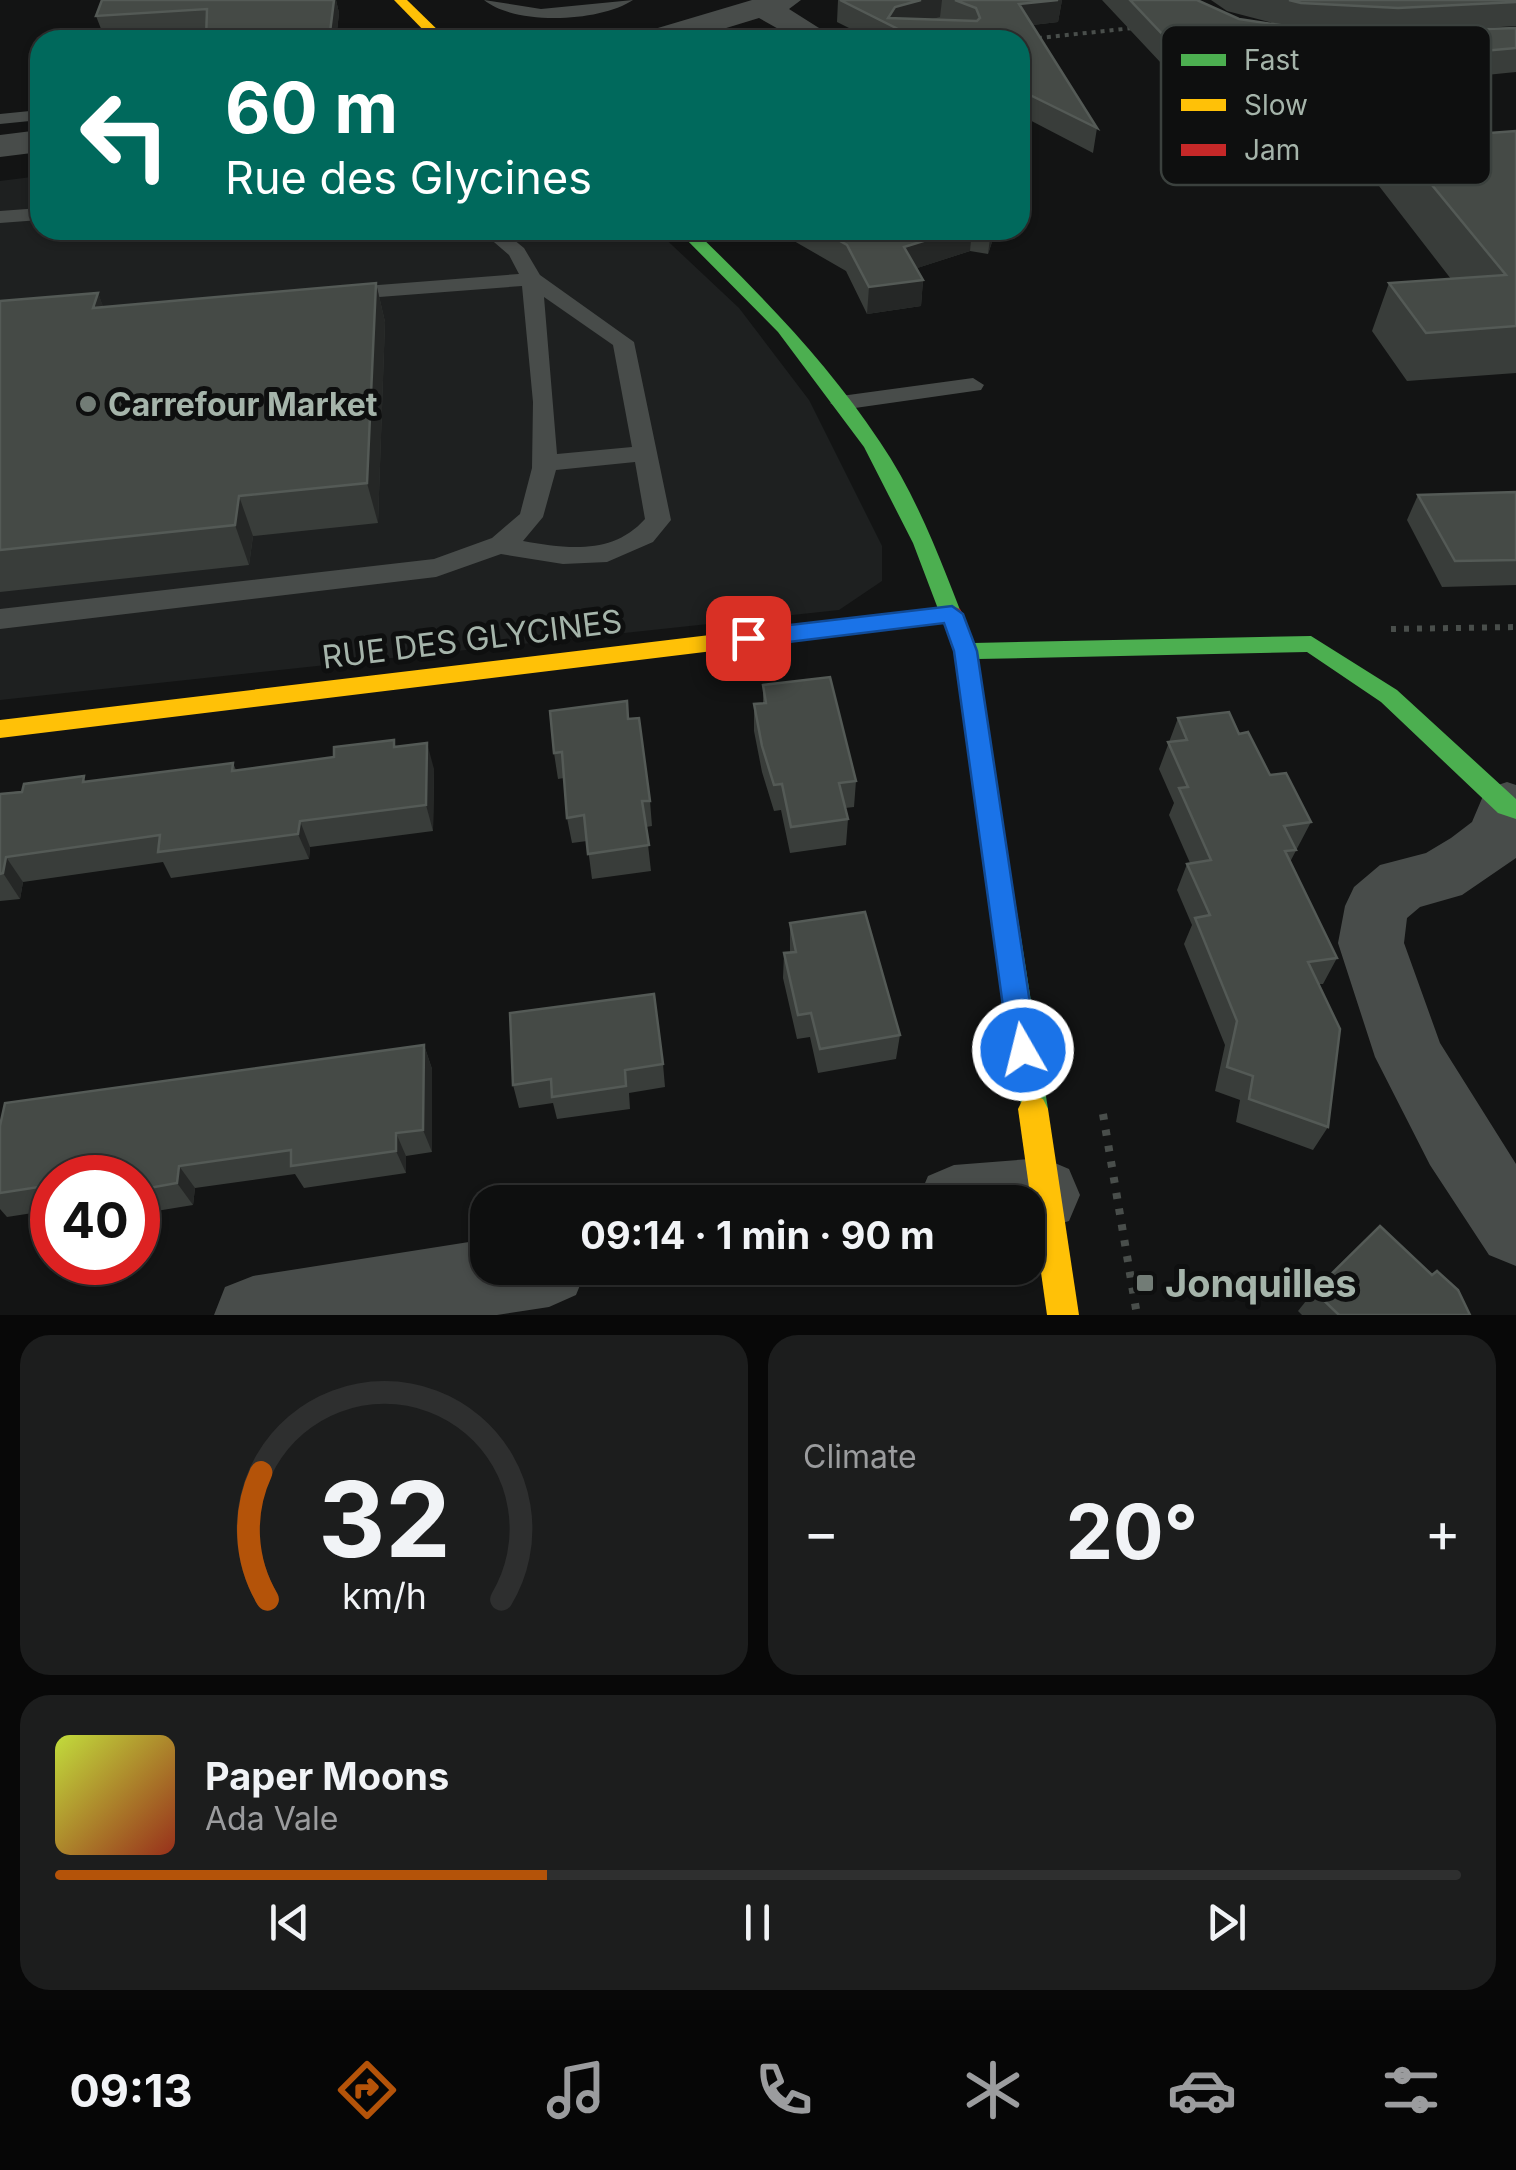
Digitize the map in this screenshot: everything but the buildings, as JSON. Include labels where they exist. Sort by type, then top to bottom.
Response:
[{"type":"street","points":[[400,0],[430,30]]},
{"type":"street","points":[[703,30],[783,14]]},
{"type":"street","points":[[0,146],[30,143]]},
{"type":"street","points":[[695,240],[784,328],[873,445],[923,542],[952,614],[965,651],[1042,1185]]},
{"type":"street","name":"RUE DES GLYCINES","points":[[0,729],[952,614]]},
{"type":"street","points":[[965,651],[1311,644],[1336,656],[1370,682],[1511,808],[1499,836],[1486,846],[1440,876],[1402,884],[1377,906],[1371,943],[1410,1056],[1456,1140],[1516,1228]]},
{"type":"street","points":[[1045,1207],[1063,1315]]},
{"type":"street","points":[[253,1315],[470,1281]]},
{"type":"lane","points":[[492,0],[508,8],[549,15],[626,0]]},
{"type":"lane","points":[[543,30],[549,15]]},
{"type":"lane","points":[[0,120],[30,116]]},
{"type":"lane","points":[[0,217],[30,215]]},
{"type":"lane","points":[[0,619],[436,568],[500,545],[531,517],[548,463],[532,279],[517,252],[502,240]]},
{"type":"lane","points":[[316,296],[532,279],[624,342],[658,520],[646,537],[615,552],[552,557],[500,545]]},
{"type":"lane","points":[[841,404],[973,384]]},
{"type":"lane","points":[[548,463],[645,453]]},
{"type":"path","points":[[1030,39],[1138,28]]},
{"type":"path","points":[[1311,644],[1394,628],[1516,627]]},
{"type":"path","points":[[1100,1098],[1137,1315]]},
{"type":"shaded area","points":[[30,177],[30,240],[667,240],[739,308],[809,400],[882,546],[882,581],[839,610],[0,700],[0,181]]},
{"type":"traffic: fast","points":[[695,240],[784,328],[873,445],[923,543],[965,651],[1033,1109]]},
{"type":"traffic: fast","points":[[965,651],[1311,644],[1389,696],[1507,806],[1516,809]]},
{"type":"traffic: slow","points":[[400,0],[431,30]]},
{"type":"traffic: slow","points":[[0,729],[811,631]]},
{"type":"traffic: slow","points":[[1033,1109],[1063,1315]]},
{"type":"traffic: jam","points":[[811,631],[952,614]]},
{"type":"place","name":"Carrefour Market","points":[[88,404]]},
{"type":"place","name":"Jonquilles","points":[[1145,1283]]},
{"type":"route","points":[[748,638],[952,614],[965,651],[1023,1050]]}]
